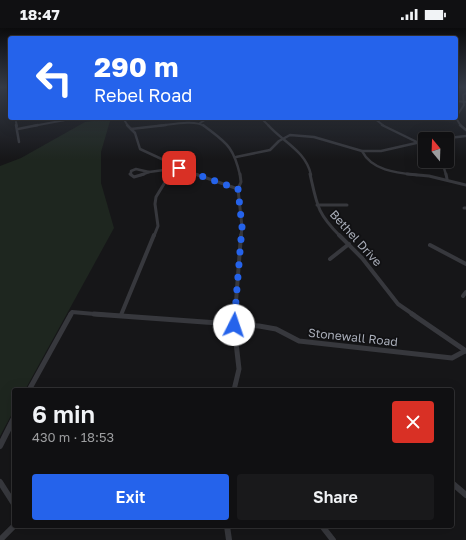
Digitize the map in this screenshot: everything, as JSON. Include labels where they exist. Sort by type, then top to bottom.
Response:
[{"type":"street","points":[[18,130],[66,120]]},
{"type":"street","points":[[124,120],[137,137],[140,149],[166,161],[172,169]]},
{"type":"street","points":[[131,129],[186,123],[200,123],[205,120]]},
{"type":"street","name":"Bethel Drive","points":[[263,120],[301,154],[309,167],[317,206],[330,226],[362,258],[398,304],[466,351]]},
{"type":"street","points":[[376,120],[382,126],[418,142]]},
{"type":"street","points":[[458,120],[461,127],[466,130]]},
{"type":"street","points":[[16,122],[19,142]]},
{"type":"street","points":[[200,123],[228,145],[236,157],[240,168],[241,182],[238,189],[242,227],[234,325],[239,369],[234,388]]},
{"type":"street","points":[[236,157],[270,150],[282,138],[290,135],[307,135],[362,150],[381,151],[418,142]]},
{"type":"street","points":[[454,137],[466,136]]},
{"type":"street","points":[[362,150],[365,157],[370,161],[391,172],[447,179],[466,185]]},
{"type":"street","points":[[444,168],[447,179]]},
{"type":"street","points":[[149,172],[136,169],[131,171],[130,174],[134,177],[149,172],[183,169],[238,189]]},
{"type":"street","points":[[121,315],[158,226],[158,215],[155,206],[156,197],[169,179],[172,169]]},
{"type":"street","points":[[317,206],[347,205]]},
{"type":"street","points":[[330,259],[349,244]]},
{"type":"street","points":[[430,245],[466,264]]},
{"type":"street","points":[[462,296],[466,292]]},
{"type":"street","name":"Stonewall Road","points":[[30,388],[72,312],[276,328],[299,341],[452,358],[466,351]]},
{"type":"street","points":[[0,446],[12,422]]},
{"type":"street","points":[[0,482],[12,501]]},
{"type":"street","points":[[454,485],[466,495]]},
{"type":"street","points":[[0,540],[12,528]]},
{"type":"street","points":[[227,528],[229,540]]},
{"type":"street","points":[[324,528],[333,540]]},
{"type":"shaded area","points":[[100,120],[110,121],[101,152],[101,183],[114,228],[26,388],[12,388],[12,414],[0,436],[0,166],[21,158],[85,122]]},
{"type":"route","points":[[179,168],[238,189],[242,227],[234,325]]}]
